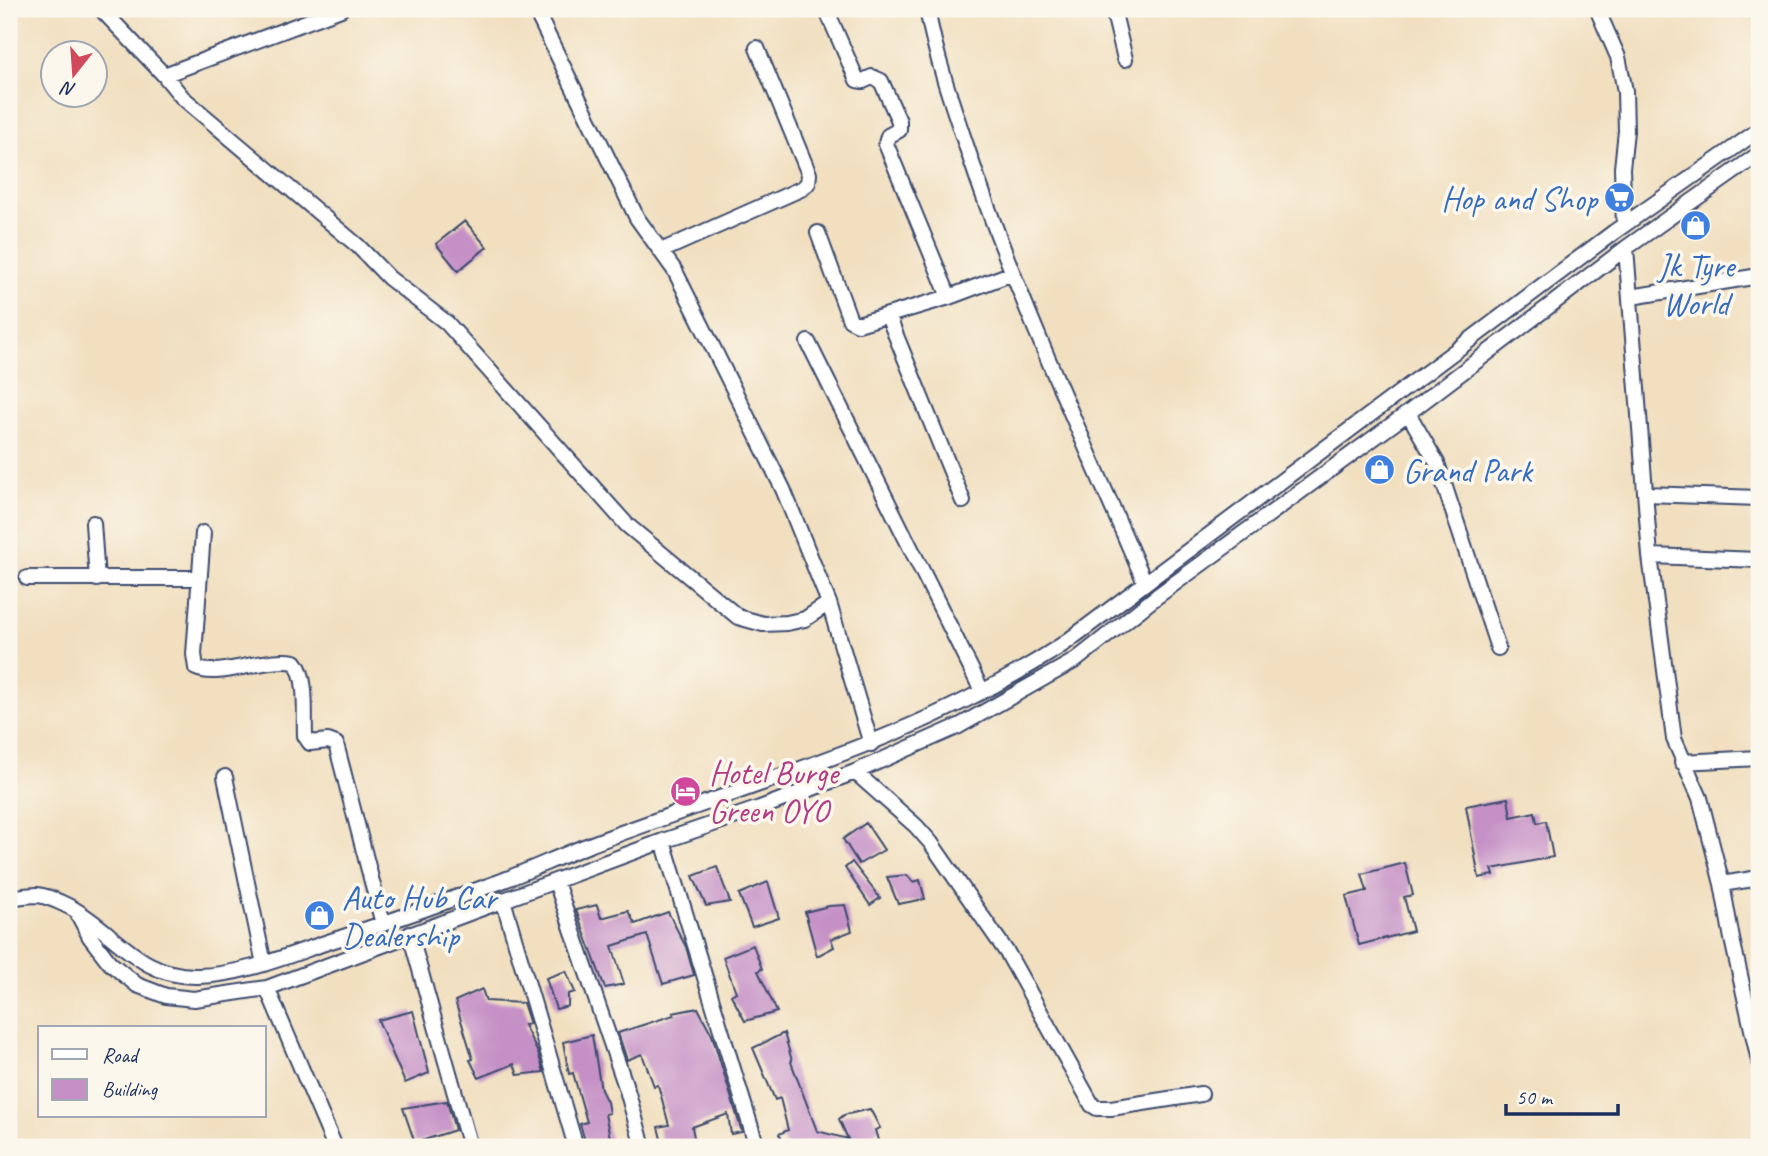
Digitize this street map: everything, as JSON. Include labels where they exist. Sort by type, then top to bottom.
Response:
[{"type":"street","points":[[164,75],[341,9]]},
{"type":"street","points":[[535,9],[637,218],[675,271],[783,489],[829,603],[872,744]]},
{"type":"street","points":[[826,9],[856,80],[863,81],[872,77],[881,81],[899,121],[899,130],[888,135],[886,144],[949,297]]},
{"type":"street","points":[[927,9],[940,66],[986,203],[1013,273],[1145,583]]},
{"type":"street","points":[[1113,9],[1125,59]]},
{"type":"street","points":[[1597,9],[1618,57],[1625,91],[1626,131],[1622,168],[1624,225]]},
{"type":"street","points":[[107,10],[182,97],[358,246],[389,278],[447,323],[627,525],[738,617],[763,624],[787,623],[806,619],[829,603]]},
{"type":"street","points":[[661,251],[803,188],[808,183],[809,174],[757,48]]},
{"type":"street","points":[[9,898],[39,895],[58,901],[106,931],[142,962],[166,973],[196,976],[224,974],[264,964],[383,924],[582,848],[872,744],[951,708],[1044,657],[1624,225],[1759,130]]},
{"type":"street","points":[[77,911],[90,937],[110,963],[137,985],[166,996],[194,999],[267,988],[663,841],[760,808],[855,772],[959,726],[1056,673],[1626,248],[1759,154]]},
{"type":"street","points":[[818,233],[850,320],[859,324],[949,297],[1013,273]]},
{"type":"street","points":[[1626,248],[1650,556],[1674,740],[1700,798],[1722,884],[1759,1061]]},
{"type":"street","points":[[1631,297],[1759,276]]},
{"type":"street","points":[[888,316],[963,501]]},
{"type":"street","points":[[808,342],[982,691]]},
{"type":"street","points":[[1408,412],[1437,463],[1498,648]]},
{"type":"street","points":[[1646,494],[1759,498]]},
{"type":"street","points":[[93,523],[97,579]]},
{"type":"street","points":[[203,533],[194,654],[197,668],[210,671],[276,660],[295,662],[300,667],[303,677],[304,736],[310,743],[328,741],[336,744],[383,924]]},
{"type":"street","points":[[1650,556],[1759,560]]},
{"type":"street","points":[[27,578],[198,579]]},
{"type":"street","points":[[1682,762],[1759,758]]},
{"type":"street","points":[[855,772],[916,826],[931,843],[1008,954],[1091,1105],[1111,1108],[1201,1094]]},
{"type":"street","points":[[225,777],[264,964]]},
{"type":"street","points":[[663,841],[757,1147]]},
{"type":"street","points":[[1722,884],[1759,878]]},
{"type":"street","points":[[556,882],[627,1090],[643,1147]]},
{"type":"street","points":[[503,900],[576,1147]]},
{"type":"street","points":[[410,934],[470,1147]]},
{"type":"street","points":[[267,988],[335,1147]]},
{"type":"building","points":[[465,221],[487,247],[458,271],[436,244]]},
{"type":"building","points":[[1508,798],[1511,817],[1535,812],[1537,823],[1546,821],[1553,857],[1492,869],[1494,875],[1479,878],[1466,806]]},
{"type":"building","points":[[866,823],[884,850],[859,864],[843,839]]},
{"type":"building","points":[[852,862],[880,898],[870,905],[845,868]]},
{"type":"building","points":[[1405,863],[1413,895],[1404,897],[1413,931],[1359,945],[1346,896],[1367,891],[1362,874]]},
{"type":"building","points":[[717,867],[730,902],[706,906],[693,876]]},
{"type":"building","points":[[907,875],[913,882],[920,880],[925,899],[898,904],[887,877]]},
{"type":"building","points":[[768,882],[779,918],[752,927],[739,894]]},
{"type":"building","points":[[597,905],[601,918],[628,911],[635,924],[668,912],[686,947],[694,975],[663,984],[647,935],[612,946],[624,984],[605,988],[576,910]]},
{"type":"building","points":[[845,905],[852,931],[831,939],[834,947],[817,956],[805,912]]},
{"type":"building","points":[[753,945],[762,969],[758,971],[777,1012],[745,1021],[731,995],[736,992],[723,957]]},
{"type":"building","points":[[566,971],[575,992],[568,994],[568,1006],[556,1009],[546,978]]},
{"type":"building","points":[[482,989],[486,1001],[523,1003],[530,1024],[524,1025],[544,1072],[518,1075],[514,1064],[479,1078],[470,1060],[473,1059],[455,1001]]},
{"type":"building","points":[[698,1008],[712,1035],[742,1132],[731,1134],[728,1114],[692,1127],[695,1143],[663,1147],[658,1127],[669,1125],[658,1085],[654,1086],[642,1054],[627,1060],[618,1033],[674,1015],[673,1013]]},
{"type":"building","points":[[413,1011],[429,1073],[405,1083],[378,1020]]},
{"type":"building","points":[[784,1033],[791,1062],[817,1131],[848,1139],[839,1119],[844,1115],[870,1109],[880,1128],[875,1130],[880,1147],[816,1147],[814,1141],[786,1147],[779,1134],[788,1130],[780,1098],[775,1100],[753,1048]]},
{"type":"building","points":[[592,1035],[601,1090],[609,1113],[605,1114],[612,1147],[587,1147],[580,1124],[587,1122],[573,1073],[569,1074],[563,1042]]},
{"type":"building","points":[[447,1101],[455,1130],[415,1143],[403,1108]]},
{"type":"place","name":"Hop and Shop","points":[[1620,198]]},
{"type":"place","name":"Jk Tyre World","points":[[1696,225]]},
{"type":"place","name":"Grand Park","points":[[1380,470]]},
{"type":"place","name":"Hotel Burge Green OYO","points":[[686,791]]},
{"type":"place","name":"Auto Hub Car Dealership","points":[[319,916]]}]
